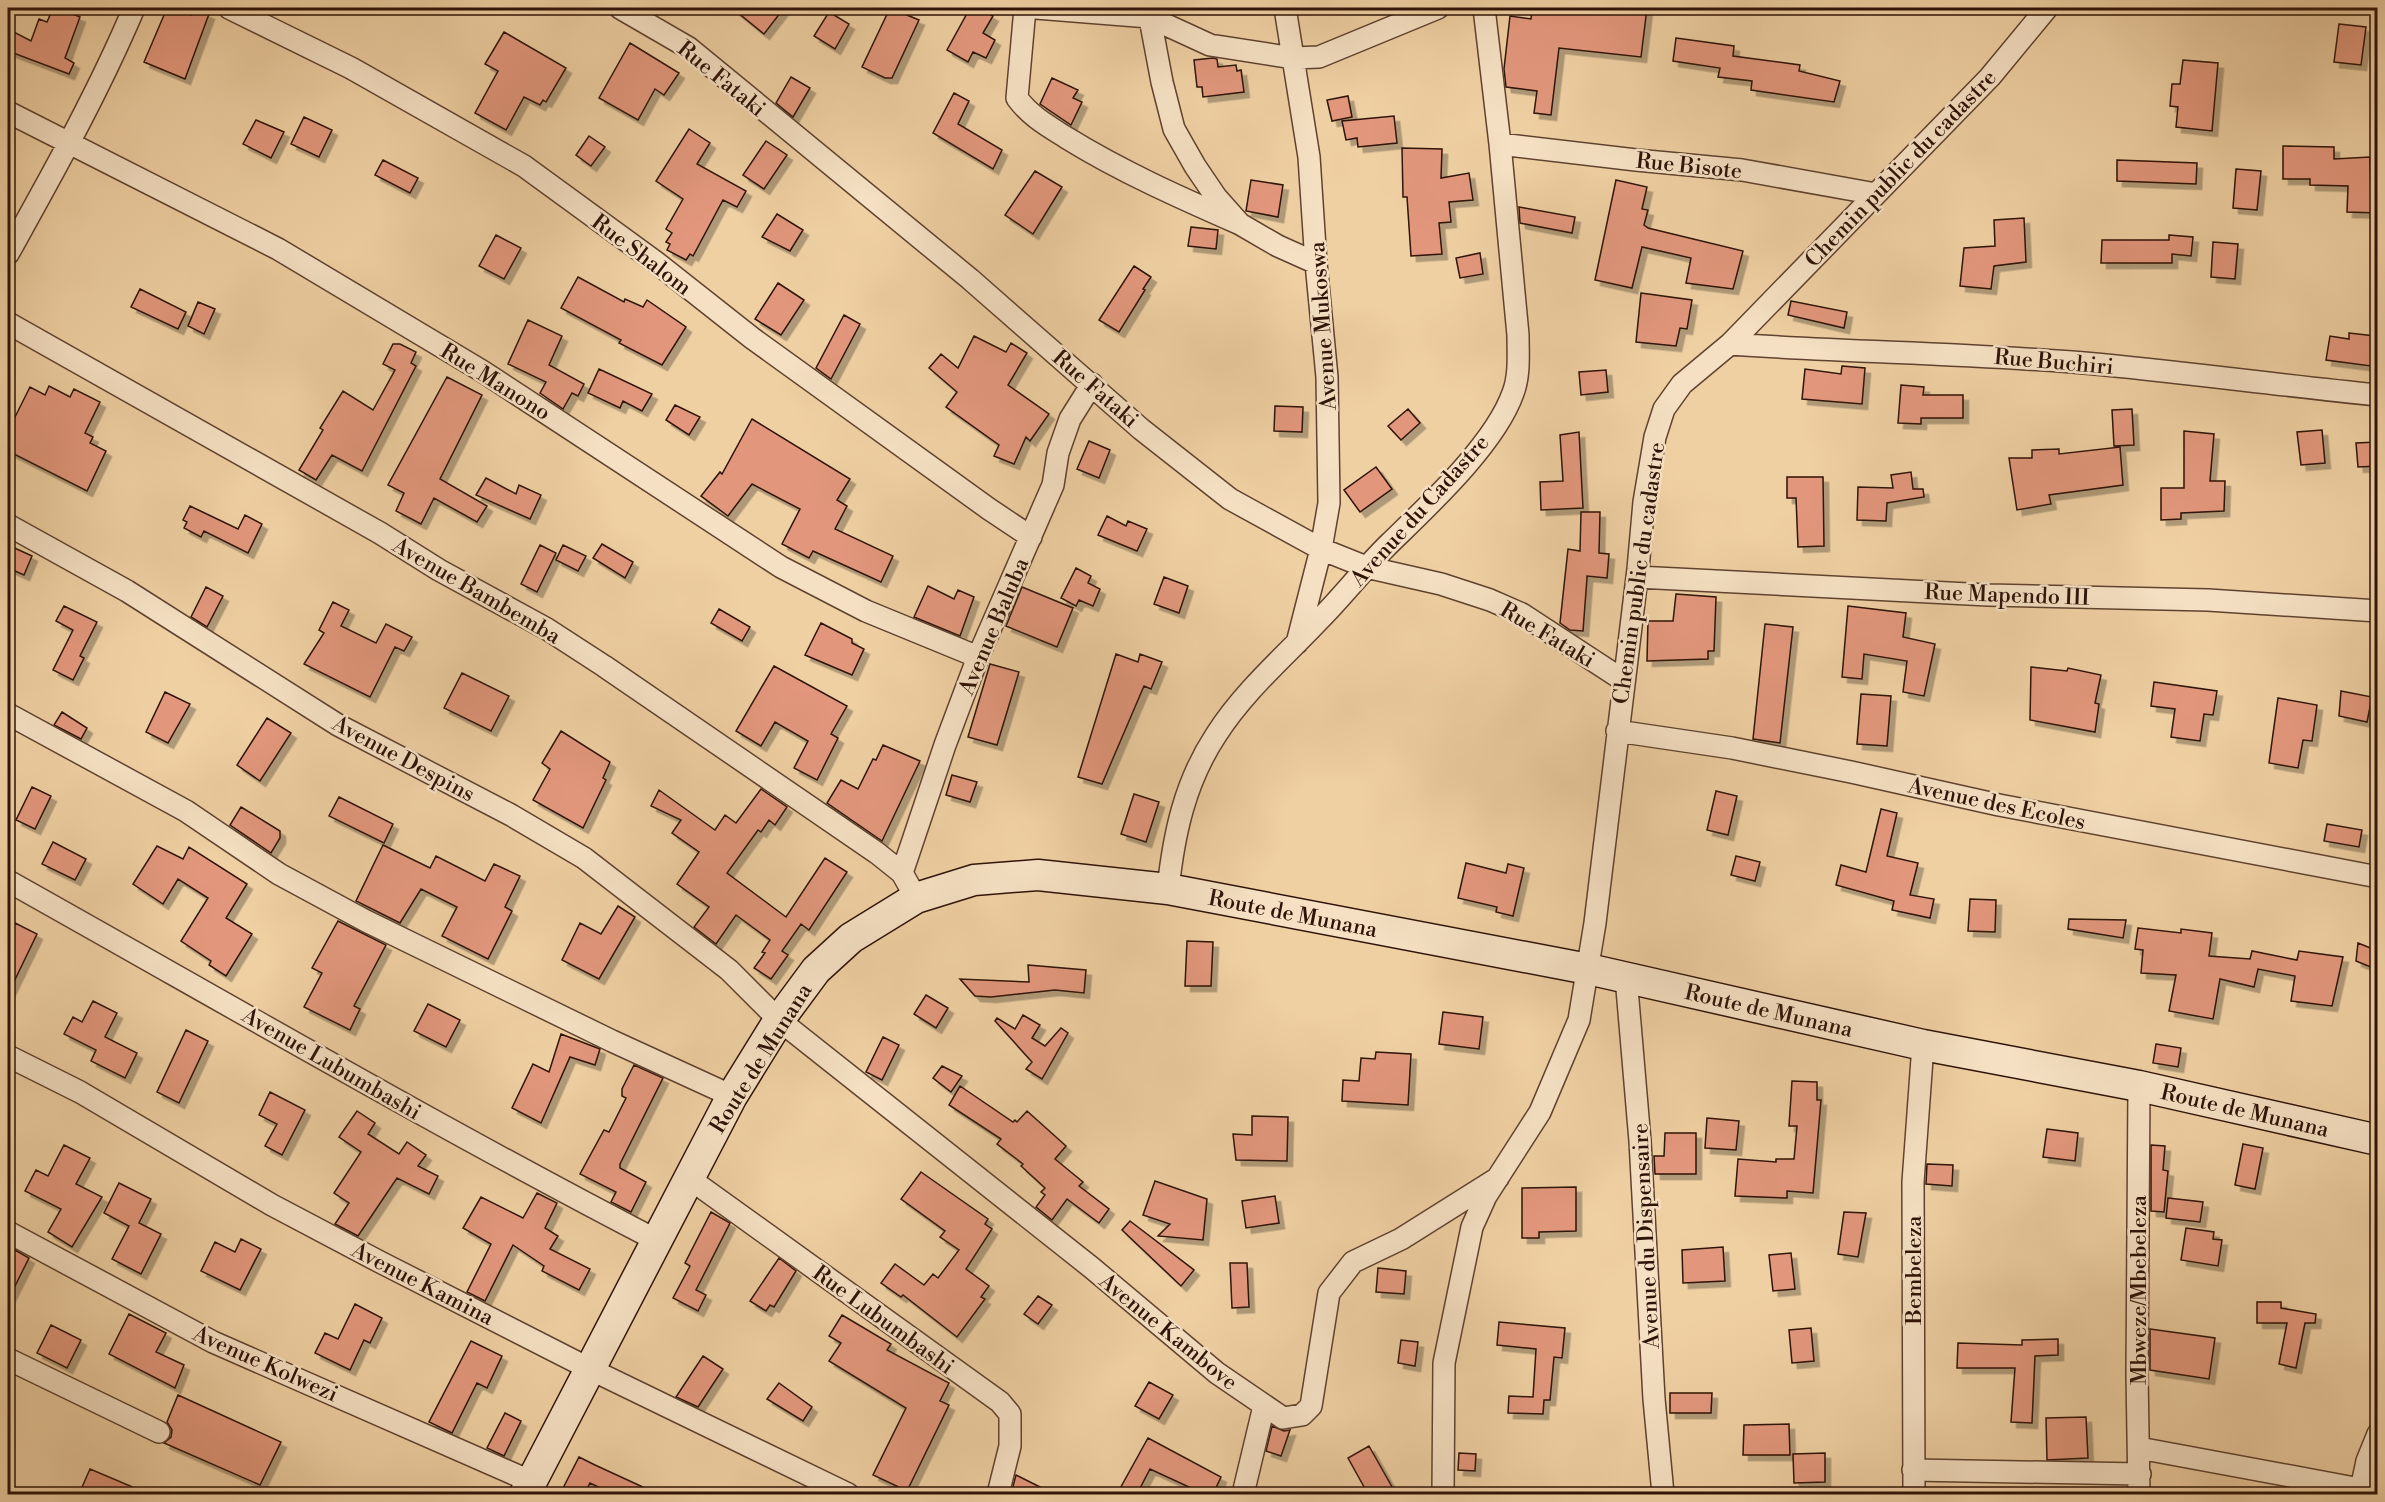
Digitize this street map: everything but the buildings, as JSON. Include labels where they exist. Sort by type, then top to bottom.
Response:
[{"type":"main road","name":"Route de Munana","points":[[528,1488],[732,1096],[779,1020],[816,970],[909,885],[1038,875],[1168,889],[1588,969],[1923,1045],[2139,1086],[2378,1140]]},
{"type":"street","points":[[8,254],[69,144],[112,59],[134,8]]},
{"type":"street","name":"Rue Shalom","points":[[229,8],[351,68],[524,166],[657,263],[752,338],[1031,537]]},
{"type":"street","name":"Rue Fataki","points":[[620,8],[688,48],[970,279],[1141,429],[1230,500],[1321,549],[1366,567],[1441,584],[1490,600],[1522,614],[1623,680]]},
{"type":"street","points":[[1025,8],[1017,98],[1028,112],[1088,151],[1316,263]]},
{"type":"street","points":[[1036,8],[1149,12],[1210,45],[1293,58],[1319,57],[1438,8]]},
{"type":"street","name":"Avenue Mukoswa","points":[[1285,8],[1309,157],[1316,263],[1328,377],[1329,503],[1321,549],[1297,644]]},
{"type":"street","name":"Avenue du Cadastre","points":[[1168,889],[1180,810],[1192,778],[1216,734],[1251,689],[1297,644],[1366,567],[1455,477],[1503,415],[1514,391],[1518,366],[1518,334],[1500,144],[1484,8]]},
{"type":"street","name":"Chemin public du cadastre","points":[[1443,1494],[1444,1363],[1472,1227],[1498,1178],[1540,1112],[1579,1020],[1588,969],[1637,577],[1648,468],[1664,409],[1682,384],[1730,344],[1990,77],[2047,8]]},
{"type":"street","points":[[1149,12],[1174,129],[1206,182],[1240,224]]},
{"type":"street","name":"Rue Manono","points":[[8,112],[278,249],[482,371],[781,567],[866,611],[978,657]]},
{"type":"street","name":"Rue Bisote","points":[[1500,144],[1742,170],[1876,194]]},
{"type":"street","name":"Avenue Bambemba","points":[[8,323],[380,533],[438,570],[546,629],[799,797],[909,885]]},
{"type":"street","name":"Rue Buchiri","points":[[1730,344],[1809,350],[1951,353],[2107,365],[2378,395]]},
{"type":"street","name":"Avenue Baluba","points":[[909,885],[941,756],[978,657],[1053,485],[1058,453],[1070,419],[1092,384]]},
{"type":"street","name":"Avenue Despins","points":[[8,525],[127,591],[338,725],[511,815],[584,858],[729,970],[779,1020]]},
{"type":"street","name":"Rue Mapendo III","points":[[1637,577],[1988,595],[2208,600],[2378,611]]},
{"type":"street","points":[[8,714],[186,811],[279,874],[366,921],[612,1041],[732,1096]]},
{"type":"street","name":"Avenue des Ecoles","points":[[1617,731],[1732,748],[1851,772],[1999,806],[2378,878]]},
{"type":"street","name":"Avenue Lubumbashi","points":[[8,881],[497,1156],[658,1241]]},
{"type":"street","name":"Avenue du Dispensaire","points":[[1626,977],[1641,1152],[1654,1399],[1663,1494]]},
{"type":"street","name":"Avenue Kambove","points":[[779,1020],[1092,1268],[1217,1373],[1283,1418],[1302,1415],[1311,1406],[1329,1293],[1353,1262],[1401,1239],[1498,1178]]},
{"type":"street","name":"Bembeleza","points":[[1914,1494],[1913,1182],[1923,1045]]},
{"type":"street","name":"Avenue Kamina","points":[[8,1056],[80,1092],[272,1205],[590,1369],[848,1494]]},
{"type":"street","name":"Mbweze/Mbebeleza","points":[[2139,1086],[2137,1363],[2139,1484]]},
{"type":"street","name":"Rue Lubumbashi","points":[[690,1179],[1000,1402],[1010,1414],[1010,1446],[998,1494]]},
{"type":"street","name":"Avenue Kolwezi","points":[[8,1232],[213,1342],[528,1488]]},
{"type":"street","points":[[8,1359],[159,1432]]},
{"type":"street","points":[[1244,1494],[1264,1406]]},
{"type":"street","points":[[2139,1448],[2360,1492],[2371,1447],[2378,1434]]},
{"type":"street","points":[[1913,1470],[2139,1484]]}]
